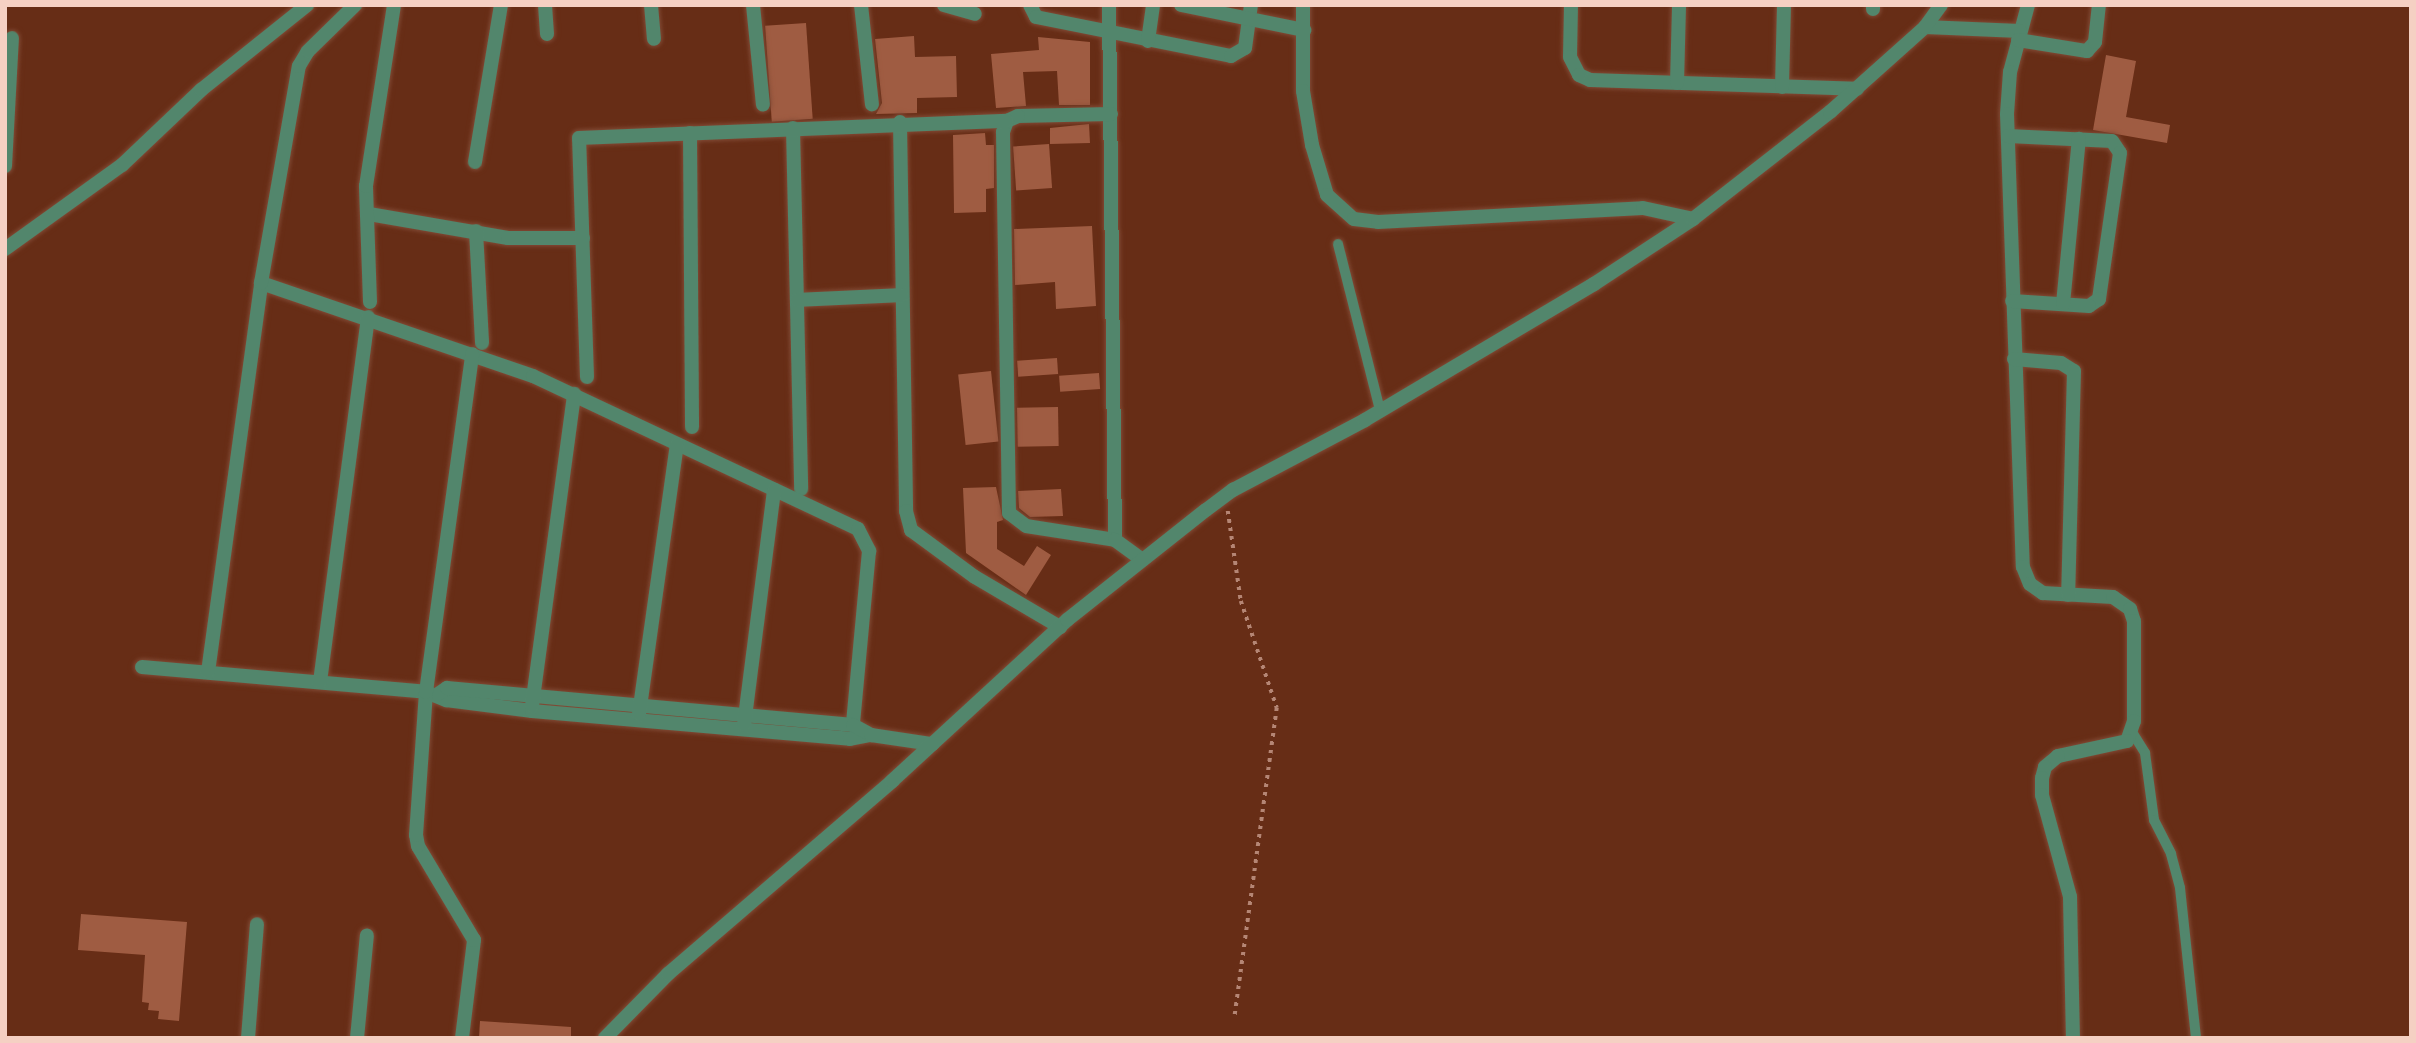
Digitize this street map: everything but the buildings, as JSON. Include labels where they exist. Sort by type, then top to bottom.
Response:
[{"type":"street","points":[[5,249],[121,164],[201,90],[307,5]]},
{"type":"street","points":[[208,672],[261,283],[299,66],[307,51],[355,5]]},
{"type":"street","points":[[370,302],[366,186],[394,5]]},
{"type":"street","points":[[475,162],[501,5]]},
{"type":"street","points":[[545,5],[547,34]]},
{"type":"street","points":[[651,5],[654,39]]},
{"type":"street","points":[[753,5],[764,105]]},
{"type":"street","points":[[861,5],[872,104]]},
{"type":"street","points":[[944,5],[975,14]]},
{"type":"street","points":[[1030,5],[1036,17],[1231,57],[1245,48],[1251,12]]},
{"type":"street","points":[[1109,5],[1115,540]]},
{"type":"street","points":[[1148,41],[1153,5]]},
{"type":"street","points":[[1181,5],[1251,12],[1304,30]]},
{"type":"street","points":[[1303,5],[1303,92],[1312,145],[1327,195],[1354,219],[1366,223],[1643,208],[1693,219]]},
{"type":"street","points":[[1571,5],[1570,57],[1579,75],[1590,80],[1857,89]]},
{"type":"street","points":[[1677,83],[1679,5]]},
{"type":"street","points":[[1782,87],[1784,5]]},
{"type":"street","points":[[605,1038],[668,974],[932,744],[1059,627],[1227,495],[1380,410],[1693,219],[1857,89],[1925,27],[1941,5]]},
{"type":"street","points":[[2028,5],[2010,72],[2008,136],[2023,567],[2030,584],[2043,593],[2113,597],[2130,609],[2134,621],[2132,732],[2127,741],[2116,746],[2058,756],[2045,766],[2042,778],[2042,795],[2070,897],[2073,1038]]},
{"type":"street","points":[[1925,27],[2019,35],[2087,51],[2095,42],[2099,5]]},
{"type":"street","points":[[5,166],[12,38]]},
{"type":"street","points":[[587,377],[579,138],[900,122],[1007,121],[1018,116],[1111,114]]},
{"type":"street","points":[[1007,121],[1003,132],[1009,513],[1026,526],[1115,540],[1143,560]]},
{"type":"street","points":[[900,122],[906,510],[911,530],[975,577],[1059,627]]},
{"type":"street","points":[[793,128],[802,489]]},
{"type":"street","points":[[690,133],[692,427]]},
{"type":"street","points":[[2008,136],[2112,141],[2118,146],[2120,160],[2099,299],[2089,306],[2012,300]]},
{"type":"street","points":[[2063,304],[2079,139]]},
{"type":"street","points":[[369,214],[508,238],[583,238]]},
{"type":"street","points":[[462,1038],[474,940],[418,846],[416,835],[477,348],[477,231]]},
{"type":"street","points":[[261,283],[477,348],[774,491],[858,528],[868,542],[852,725]]},
{"type":"street","points":[[797,300],[902,295]]},
{"type":"street","points":[[320,682],[369,317]]},
{"type":"street","points":[[2014,359],[2061,363],[2074,371],[2068,595]]},
{"type":"street","points":[[532,704],[574,394]]},
{"type":"street","points":[[639,714],[677,445]]},
{"type":"street","points":[[745,724],[774,491]]},
{"type":"street","points":[[142,667],[432,693],[447,688],[532,704],[745,724],[850,739],[871,735],[932,744]]},
{"type":"street","points":[[745,724],[852,725],[871,735]]},
{"type":"street","points":[[248,1038],[257,925]]},
{"type":"street","points":[[357,1038],[368,935]]},
{"type":"lane","points":[[1338,244],[1380,410]]},
{"type":"lane","points":[[2132,732],[2145,753],[2154,820],[2180,888],[2196,1038]]},
{"type":"path","points":[[1227,495],[1234,572],[1277,708],[1235,1015]]}]
